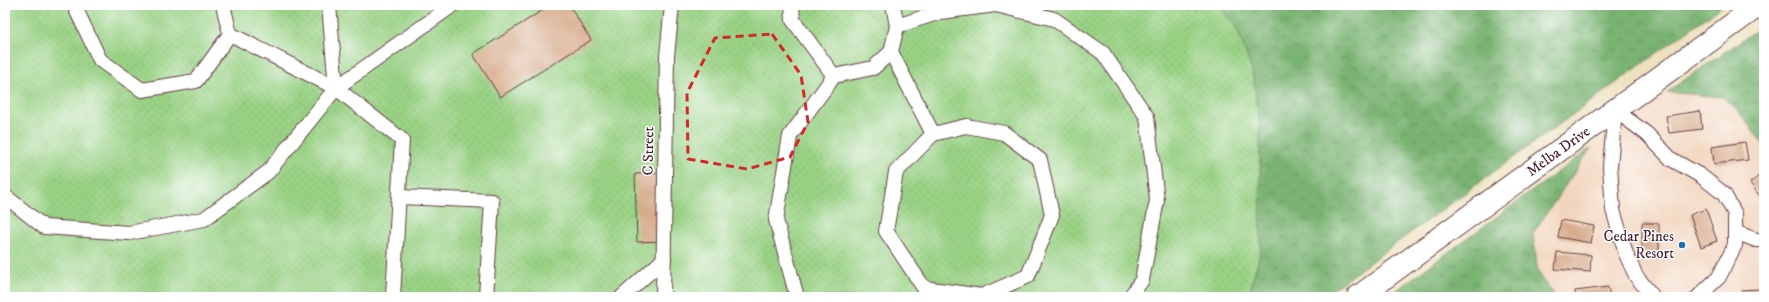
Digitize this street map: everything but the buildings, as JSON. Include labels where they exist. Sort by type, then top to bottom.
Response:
[{"type":"street","name":"Melba Drive","points":[[1358,297],[1759,5]]},
{"type":"lane","points":[[74,5],[100,60],[142,90],[196,81],[230,34]]},
{"type":"lane","points":[[223,5],[230,34],[336,88],[402,140],[393,297]]},
{"type":"lane","points":[[329,5],[336,88]]},
{"type":"lane","points":[[5,196],[44,227],[129,233],[204,219],[268,172],[336,88],[453,5]]},
{"type":"lane","name":"C Street","points":[[663,297],[667,56],[672,5]]},
{"type":"lane","points":[[792,5],[793,20],[834,76]]},
{"type":"lane","points":[[797,297],[776,220],[790,136],[834,76],[873,68],[891,52],[897,26],[893,5]]},
{"type":"lane","points":[[897,26],[940,12],[996,5],[1054,19],[1103,52],[1147,117],[1157,200],[1142,280],[1130,297]]},
{"type":"lane","points":[[891,52],[933,134]]},
{"type":"lane","points":[[1615,110],[1647,134],[1671,159],[1701,176],[1724,194],[1735,214],[1736,246],[1719,277],[1698,297]]},
{"type":"lane","points":[[1615,110],[1610,166],[1613,210],[1626,254],[1636,276],[1653,297]]},
{"type":"lane","points":[[966,126],[1004,133],[1040,160],[1052,215],[1028,276],[982,296],[924,288],[886,231],[896,172],[933,134],[966,126]]},
{"type":"lane","points":[[399,197],[492,201],[486,297]]},
{"type":"lane","points":[[1736,232],[1756,240],[1764,240]]},
{"type":"lane","points":[[622,297],[664,259]]},
{"type":"highlighted area","points":[[772,34],[801,75],[808,122],[790,157],[747,169],[688,159],[687,93],[715,38]]},
{"type":"shaded area","points":[[1667,92],[1721,97],[1737,109],[1764,145],[1764,297],[1556,297],[1538,272],[1533,233],[1591,148]]},
{"type":"green space","points":[[5,5],[1219,5],[1237,29],[1252,70],[1260,122],[1261,251],[1248,297],[5,297]]},
{"type":"green space","points":[[1219,5],[1723,5],[1322,297],[1248,297],[1261,251],[1260,122],[1252,70],[1237,29]]},
{"type":"green space","points":[[1764,25],[1764,145],[1737,109],[1722,97],[1667,92]]},
{"type":"green space","points":[[1591,148],[1533,233],[1538,272],[1556,297],[1387,297]]},
{"type":"place","name":"Cedar Pines Resort","points":[[1682,245]]}]
